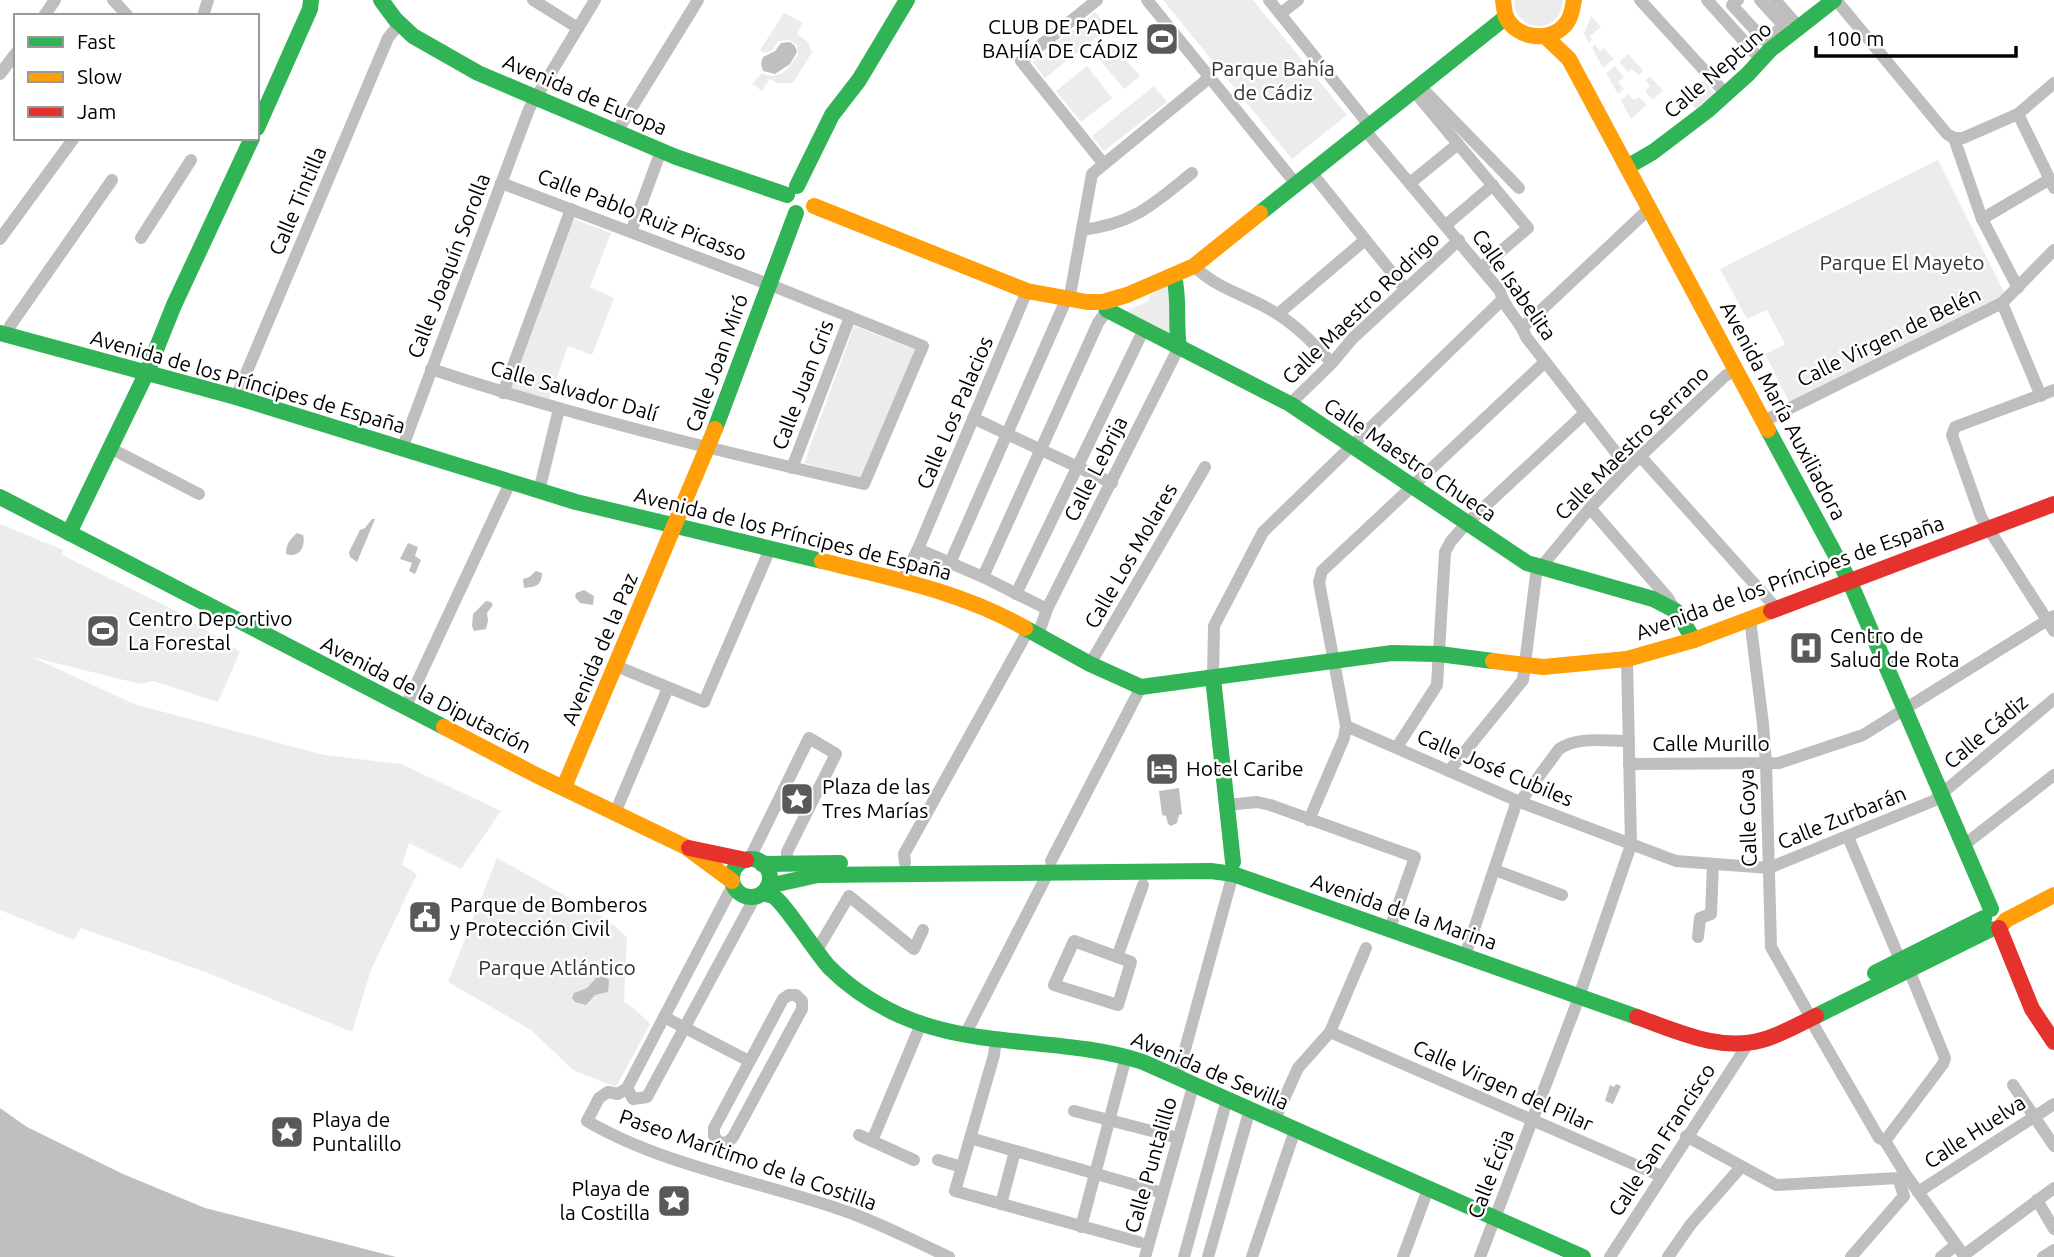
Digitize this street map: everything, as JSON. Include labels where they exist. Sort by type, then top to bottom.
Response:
[{"type":"street","points":[[113,0],[126,14]]},
{"type":"street","points":[[533,0],[578,28]]},
{"type":"street","name":"Calle Joaquín Sorolla","points":[[402,449],[535,98],[595,0]]},
{"type":"street","points":[[616,133],[698,0]]},
{"type":"street","points":[[814,206],[804,213],[796,213],[789,208],[822,134],[849,89],[859,80],[907,0]]},
{"type":"street","points":[[1097,0],[1021,61],[1104,163]]},
{"type":"street","points":[[1147,0],[1296,184]]},
{"type":"street","name":"Calle Isabelita","points":[[1269,0],[1410,183],[1500,291],[1502,300],[1526,337],[1628,468]]},
{"type":"street","points":[[1280,14],[1298,0]]},
{"type":"street","points":[[1503,0],[1506,17],[1512,25],[1527,36],[1546,37],[1566,25],[1572,16],[1574,0]]},
{"type":"street","points":[[1640,0],[1726,94]]},
{"type":"street","points":[[1707,0],[1762,60]]},
{"type":"street","points":[[1738,0],[1732,5],[1764,40],[1767,40],[1782,24],[1759,0]]},
{"type":"street","points":[[1775,0],[1799,27]]},
{"type":"street","points":[[1835,0],[1947,134],[1954,138],[1963,138],[2018,114],[2054,83]]},
{"type":"street","name":"Calle Neptuno","points":[[1627,167],[1653,152],[1726,94],[1799,27],[1835,0]]},
{"type":"street","name":"Avenida de Europa","points":[[379,1],[400,23],[435,50],[535,98],[752,186],[797,189]]},
{"type":"street","points":[[259,124],[314,3]]},
{"type":"street","points":[[814,206],[1027,291],[1105,306],[1194,266],[1506,17]]},
{"type":"street","name":"Calle Tintilla","points":[[236,397],[388,38],[400,23]]},
{"type":"street","name":"Avenida María Auxiliadora","points":[[1566,25],[1569,59]]},
{"type":"street","name":"Avenida María Auxiliadora","points":[[1546,37],[1569,59],[1849,580],[1906,707],[2032,1009],[2054,1042]]},
{"type":"street","points":[[0,74],[14,56]]},
{"type":"street","points":[[950,563],[1068,300],[1092,174],[1209,78]]},
{"type":"street","points":[[1416,87],[1458,144],[1528,228],[1482,268]]},
{"type":"street","points":[[1416,87],[1519,188]]},
{"type":"street","points":[[1982,219],[2052,184],[2018,114]]},
{"type":"street","points":[[1954,138],[1982,219],[2018,288]]},
{"type":"street","points":[[0,239],[73,140]]},
{"type":"street","points":[[69,533],[147,372],[174,304],[251,140]]},
{"type":"street","points":[[1410,183],[1458,144]]},
{"type":"street","points":[[631,232],[661,151]]},
{"type":"street","points":[[141,238],[191,160]]},
{"type":"street","points":[[1311,172],[1405,289]]},
{"type":"street","points":[[1082,230],[1108,227],[1128,220],[1148,209],[1192,173]]},
{"type":"street","points":[[8,331],[112,180]]},
{"type":"street","name":"Calle Pablo Ruiz Picasso","points":[[501,183],[923,346],[864,484]]},
{"type":"street","points":[[1446,225],[1493,185]]},
{"type":"street","points":[[797,189],[814,192],[814,206]]},
{"type":"street","points":[[1522,328],[1650,208]]},
{"type":"street","points":[[503,393],[571,209]]},
{"type":"street","name":"Calle Joan Miró","points":[[675,527],[708,448],[796,213]]},
{"type":"street","points":[[1279,314],[1365,240]]},
{"type":"street","name":"Calle Maestro Rodrigo","points":[[1290,404],[1353,338],[1459,240]]},
{"type":"street","name":"Calle Virgen de Belén","points":[[1764,421],[2002,303],[2054,250]]},
{"type":"street","points":[[1194,266],[1208,280],[1279,314],[1312,341],[1332,363]]},
{"type":"street","points":[[1174,276],[1179,297],[1176,328],[1179,346]]},
{"type":"street","name":"Calle Los Palacios","points":[[902,580],[918,549],[1027,291]]},
{"type":"street","points":[[1178,1075],[1233,868],[1213,678],[1214,626],[1263,532],[1502,300]]},
{"type":"street","points":[[2002,303],[2040,396]]},
{"type":"street","points":[[983,577],[1105,306]]},
{"type":"street","name":"Calle Maestro Chueca","points":[[1105,306],[1290,404],[1527,563],[1653,599],[1676,611]]},
{"type":"street","name":"Calle Juan Gris","points":[[792,468],[850,317]]},
{"type":"street","points":[[1016,594],[1144,329]]},
{"type":"street","name":"Avenida de los Príncipes de España","points":[[8,331],[236,397],[510,483],[675,527],[902,580],[956,596],[1034,632],[1128,683],[1141,687],[1392,653],[1439,654],[1543,667],[1627,659],[1694,640],[2054,503]]},
{"type":"street","name":"Calle Lebrija","points":[[905,863],[904,854],[1047,609],[1179,346]]},
{"type":"street","points":[[1309,820],[1344,738],[1346,726],[1319,582],[1322,571],[1545,362]]},
{"type":"street","name":"Calle Salvador Dalí","points":[[431,369],[559,409],[708,448],[864,484]]},
{"type":"street","name":"Calle Maestro Serrano","points":[[1449,771],[1523,680],[1536,575],[1590,508],[1628,468],[1725,376],[1737,369]]},
{"type":"street","points":[[2052,623],[1981,517],[1952,435],[1955,427],[2054,390]]},
{"type":"street","points":[[539,491],[559,409]]},
{"type":"street","points":[[1396,747],[1437,685],[1445,552],[1451,541],[1584,414]]},
{"type":"street","points":[[973,418],[1112,483]]},
{"type":"street","points":[[110,448],[199,494]]},
{"type":"street","points":[[1641,457],[1776,608]]},
{"type":"street","name":"Calle Los Molares","points":[[1090,664],[1205,467]]},
{"type":"street","points":[[405,708],[510,483]]},
{"type":"street","name":"Avenida de la Diputación","points":[[0,498],[536,775],[686,847],[733,883]]},
{"type":"street","points":[[1590,508],[1668,598],[1694,640]]},
{"type":"street","name":"Avenida de la Paz","points":[[564,787],[675,527]]},
{"type":"street","points":[[616,666],[704,702],[770,549]]},
{"type":"street","points":[[918,549],[1047,609]]},
{"type":"street","name":"Calle Goya","points":[[1750,619],[1766,763],[1771,947],[1879,1138],[1885,1141],[1902,1177],[1918,1192],[1962,1252]]},
{"type":"street","name":"Calle Murillo","points":[[1629,764],[1779,763],[1863,735],[1906,707],[2052,623]]},
{"type":"street","points":[[1627,659],[1631,845]]},
{"type":"street","points":[[968,1037],[969,1027],[1141,687]]},
{"type":"street","points":[[615,813],[668,688]]},
{"type":"street","name":"Calle Cádiz","points":[[1942,795],[2054,699]]},
{"type":"street","name":"Calle José Cubiles","points":[[1346,726],[1518,801],[1631,845]]},
{"type":"street","points":[[752,861],[769,874],[762,892],[647,1097],[633,1100],[627,1088],[733,883],[736,867],[752,861],[809,738],[836,754],[787,852],[787,862]]},
{"type":"street","points":[[1468,947],[1518,801],[1559,749],[1566,744],[1577,741],[1629,741]]},
{"type":"street","points":[[1964,845],[2051,783]]},
{"type":"street","name":"Calle Zurbarán","points":[[1631,845],[1676,861],[1769,868],[1848,837],[1942,795]]},
{"type":"street","points":[[1227,804],[1257,802],[1415,857],[1393,920]]},
{"type":"street","points":[[1848,837],[1945,1058],[1885,1141]]},
{"type":"street","name":"Calle Écija","points":[[1480,1257],[1580,991],[1631,845]]},
{"type":"street","name":"Avenida de la Diputación","points":[[686,847],[752,861]]},
{"type":"street","name":"Avenida de la Marina","points":[[762,892],[818,875],[1206,860],[1468,947],[1703,1040],[1718,1044],[1748,1044],[1764,1040],[1808,1014],[1995,919],[2054,883]]},
{"type":"street","name":"Avenida de la Marina","points":[[752,861],[1049,867]]},
{"type":"street","points":[[1698,937],[1700,918],[1711,914],[1713,864]]},
{"type":"street","name":"Avenida de la Marina","points":[[1233,868],[1580,991],[1696,1028],[1718,1032],[1754,1031],[1808,1014]]},
{"type":"street","points":[[1494,870],[1562,895]]},
{"type":"street","points":[[733,883],[741,895],[762,892]]},
{"type":"street","points":[[1117,957],[1143,886]]},
{"type":"street","name":"Avenida de Sevilla","points":[[762,892],[775,897],[837,974],[882,1005],[920,1024],[968,1037],[1086,1048],[1126,1057],[1178,1075],[1274,1121],[1496,1219],[1558,1252],[1583,1257]]},
{"type":"street","name":"Avenida de la Marina","points":[[1995,919],[2054,895]]},
{"type":"street","points":[[817,950],[849,896],[914,949],[923,930]]},
{"type":"street","points":[[1074,941],[1117,957],[1131,962],[1118,1005],[1054,985],[1074,941]]},
{"type":"street","points":[[1274,1121],[1298,1068],[1331,1032],[1366,948]]},
{"type":"street","points":[[796,995],[802,1001],[802,1009],[796,1021],[733,1137],[727,1143],[719,1142],[714,1136],[714,1128],[749,1061],[783,999],[796,995]]},
{"type":"street","points":[[664,1017],[749,1061]]},
{"type":"street","points":[[872,1141],[920,1024]]},
{"type":"street","name":"Calle Virgen del Pilar","points":[[1331,1032],[1661,1176]]},
{"type":"street","points":[[996,1040],[955,1191],[1139,1242]]},
{"type":"street","name":"Calle San Francisco","points":[[1610,1257],[1748,1044]]},
{"type":"street","points":[[1081,1227],[1126,1057]]},
{"type":"street","name":"Calle Puntalillo","points":[[1145,1257],[1194,1083]]},
{"type":"street","points":[[2013,1085],[2054,1146]]},
{"type":"street","name":"Paseo Marítimo de la Costilla","points":[[627,1088],[618,1094],[608,1092],[599,1098],[587,1121],[608,1133],[694,1165],[836,1208],[949,1257]]},
{"type":"street","points":[[1184,1257],[1227,1099]]},
{"type":"street","name":"Calle Huelva","points":[[1918,1192],[2054,1104]]},
{"type":"street","points":[[1208,1257],[1250,1109]]},
{"type":"street","points":[[1074,1111],[1171,1136]]},
{"type":"street","points":[[1252,1257],[1295,1130]]},
{"type":"street","points":[[859,1135],[914,1160]]},
{"type":"street","points":[[1686,1136],[1776,1185],[1902,1177],[1904,1196],[1851,1257]]},
{"type":"street","points":[[970,1138],[1156,1191]]},
{"type":"street","points":[[1001,1204],[1015,1151]]},
{"type":"street","points":[[938,1160],[962,1167]]},
{"type":"street","points":[[1668,1257],[1691,1224],[1741,1167]]},
{"type":"street","points":[[1941,1257],[1962,1252],[2054,1188]]},
{"type":"street","points":[[1404,1257],[1428,1189]]},
{"type":"street","points":[[2037,1200],[2054,1228]]},
{"type":"street","points":[[2043,1257],[2054,1250]]},
{"type":"green space","name":"Parque Bahía de Cádiz","points":[[1163,0],[1253,0],[1347,115],[1292,159]]},
{"type":"green space","points":[[1514,0],[1563,0],[1561,11],[1555,20],[1538,26],[1522,20],[1516,11]]},
{"type":"green space","points":[[1095,12],[1108,28],[1045,78],[1033,62]]},
{"type":"green space","points":[[784,13],[803,23],[797,34],[808,42],[812,52],[793,83],[777,83],[770,79],[762,91],[752,84],[762,73],[778,75],[787,69],[798,55],[797,45],[789,40],[778,41],[773,50],[764,53],[760,50]]},
{"type":"green space","points":[[1591,16],[1601,27],[1590,36],[1592,40],[1589,43],[1584,33]]},
{"type":"green space","points":[[1113,45],[1140,76],[1124,89],[1098,58]]},
{"type":"green space","points":[[1595,45],[1600,51],[1604,48],[1614,59],[1603,68],[1592,48]]},
{"type":"green space","points":[[1628,54],[1643,70],[1639,75],[1632,69],[1628,72],[1619,62]]},
{"type":"green space","points":[[1087,66],[1112,98],[1081,122],[1056,91]]},
{"type":"green space","points":[[1615,66],[1624,77],[1618,82],[1624,89],[1618,94],[1606,73]]},
{"type":"green space","points":[[1650,77],[1663,90],[1653,100],[1645,91],[1650,86],[1645,80]]},
{"type":"green space","points":[[1703,80],[1715,94],[1697,110],[1684,96]]},
{"type":"green space","points":[[1154,86],[1167,102],[1104,151],[1092,136]]},
{"type":"green space","points":[[1628,94],[1634,100],[1639,97],[1647,105],[1631,119],[1621,101]]},
{"type":"green space","name":"Parque El Mayeto","points":[[1938,160],[2006,296],[1790,404],[1765,354],[1785,344],[1767,310],[1747,319],[1720,269]]},
{"type":"green space","points":[[574,219],[611,233],[590,287],[614,298],[592,355],[568,346],[549,399],[511,388]]},
{"type":"green space","points":[[1170,283],[1173,339],[1120,314],[1148,301],[1150,296]]},
{"type":"green space","points":[[854,326],[916,350],[860,477],[804,463]]},
{"type":"green space","points":[[0,524],[63,550],[62,555],[174,610],[240,652],[218,702],[153,681],[140,684],[32,657],[134,704],[324,755],[401,764],[501,811],[461,869],[409,843],[402,865],[417,874],[371,970],[352,1032],[208,973],[81,928],[74,940],[0,910]]},
{"type":"green space","name":"Parque Atlántico","points":[[497,858],[605,918],[627,937],[624,1002],[650,1024],[616,1087],[573,1070],[531,1030],[448,982]]},
{"type":"shaded area","points":[[790,42],[797,52],[790,64],[775,74],[763,71],[763,57],[775,51],[781,43]]},
{"type":"shaded area","points":[[375,519],[357,562],[350,557],[349,552],[360,530]]},
{"type":"shaded area","points":[[297,533],[303,535],[302,547],[295,555],[286,554],[289,542]]},
{"type":"shaded area","points":[[408,543],[418,547],[415,556],[421,560],[415,574],[409,571],[412,563],[400,559]]},
{"type":"shaded area","points":[[536,571],[542,573],[539,583],[524,588],[523,579]]},
{"type":"shaded area","points":[[584,590],[594,596],[593,605],[580,603],[575,597],[576,593]]},
{"type":"shaded area","points":[[486,601],[493,605],[487,613],[486,629],[474,631],[473,614]]},
{"type":"shaded area","points":[[1179,788],[1182,814],[1179,815],[1177,823],[1171,826],[1166,816],[1162,815],[1159,791]]},
{"type":"shaded area","points":[[598,976],[609,980],[608,992],[595,995],[586,1005],[575,1002],[572,998],[574,993],[587,988]]},
{"type":"shaded area","points":[[1616,1084],[1621,1086],[1613,1104],[1605,1101],[1610,1085],[1614,1087]]},
{"type":"shaded area","points":[[0,1108],[27,1127],[123,1174],[205,1208],[396,1257],[0,1257]]},
{"type":"traffic: fast","points":[[259,124],[310,9],[311,0]]},
{"type":"traffic: fast","points":[[381,0],[395,19],[413,36],[478,73],[676,157],[787,195]]},
{"type":"traffic: fast","points":[[797,186],[832,115],[859,80],[907,0]]},
{"type":"traffic: fast","points":[[1627,167],[1653,152],[1707,111],[1770,50],[1834,0]]},
{"type":"traffic: fast","points":[[1260,213],[1506,17]]},
{"type":"traffic: fast","points":[[69,533],[147,372],[174,305],[251,140]]},
{"type":"traffic: fast","points":[[715,429],[796,213]]},
{"type":"traffic: fast","points":[[1174,276],[1179,347]]},
{"type":"traffic: fast","points":[[1103,302],[1107,310],[1290,404],[1527,563],[1653,599],[1676,611],[1694,640]]},
{"type":"traffic: fast","points":[[0,333],[236,397],[576,502],[822,561]]},
{"type":"traffic: fast","points":[[1768,430],[1849,580],[1991,909]]},
{"type":"traffic: fast","points":[[0,497],[444,727]]},
{"type":"traffic: fast","points":[[1025,628],[1090,664],[1141,687],[1392,653],[1439,654],[1493,661]]},
{"type":"traffic: fast","points":[[1213,678],[1233,862]]},
{"type":"traffic: fast","points":[[751,859],[764,865],[770,878],[764,891],[751,897],[738,891],[732,878],[738,865],[751,859]]},
{"type":"traffic: fast","points":[[762,864],[840,863]]},
{"type":"traffic: fast","points":[[768,886],[818,875],[1211,871],[1233,874],[1637,1017]]},
{"type":"traffic: fast","points":[[763,893],[778,900],[829,967],[862,994],[899,1015],[958,1033],[1082,1049],[1143,1062],[1583,1257]]},
{"type":"traffic: fast","points":[[1875,973],[1984,918]]},
{"type":"traffic: fast","points":[[1816,1016],[1991,929]]},
{"type":"traffic: slow","points":[[1503,0],[1505,15],[1511,24],[1517,30],[1533,36],[1550,35],[1564,26],[1570,17],[1574,0]]},
{"type":"traffic: slow","points":[[1546,37],[1569,59],[1768,430]]},
{"type":"traffic: slow","points":[[814,206],[1027,291],[1087,302],[1103,302],[1127,295],[1194,266],[1260,213]]},
{"type":"traffic: slow","points":[[564,787],[715,429]]},
{"type":"traffic: slow","points":[[822,561],[952,595],[1025,628]]},
{"type":"traffic: slow","points":[[1493,661],[1543,667],[1627,659],[1694,640],[1771,611]]},
{"type":"traffic: slow","points":[[444,727],[536,775],[686,847],[732,881]]},
{"type":"traffic: slow","points":[[1999,928],[2006,920],[2054,895]]},
{"type":"traffic: jam","points":[[1771,611],[2054,504]]},
{"type":"traffic: jam","points":[[689,848],[746,860]]},
{"type":"traffic: jam","points":[[1999,928],[2032,1009],[2054,1042]]},
{"type":"traffic: jam","points":[[1637,1017],[1714,1042],[1746,1043],[1769,1038],[1816,1016]]},
{"type":"place","name":"CLUB DE PADEL BAHÍA DE CÁDIZ","points":[[1162,39]]},
{"type":"place","name":"Centro Deportivo La Forestal","points":[[103,631]]},
{"type":"place","name":"Centro de Salud de Rota","points":[[1806,648]]},
{"type":"place","name":"Hotel Caribe","points":[[1162,769]]},
{"type":"place","name":"Plaza de las Tres Marías","points":[[797,799]]},
{"type":"place","name":"Parque de Bomberos y Protección Civil","points":[[425,917]]},
{"type":"place","name":"Playa de Puntalillo","points":[[287,1132]]},
{"type":"place","name":"Playa de la Costilla","points":[[674,1201]]}]
